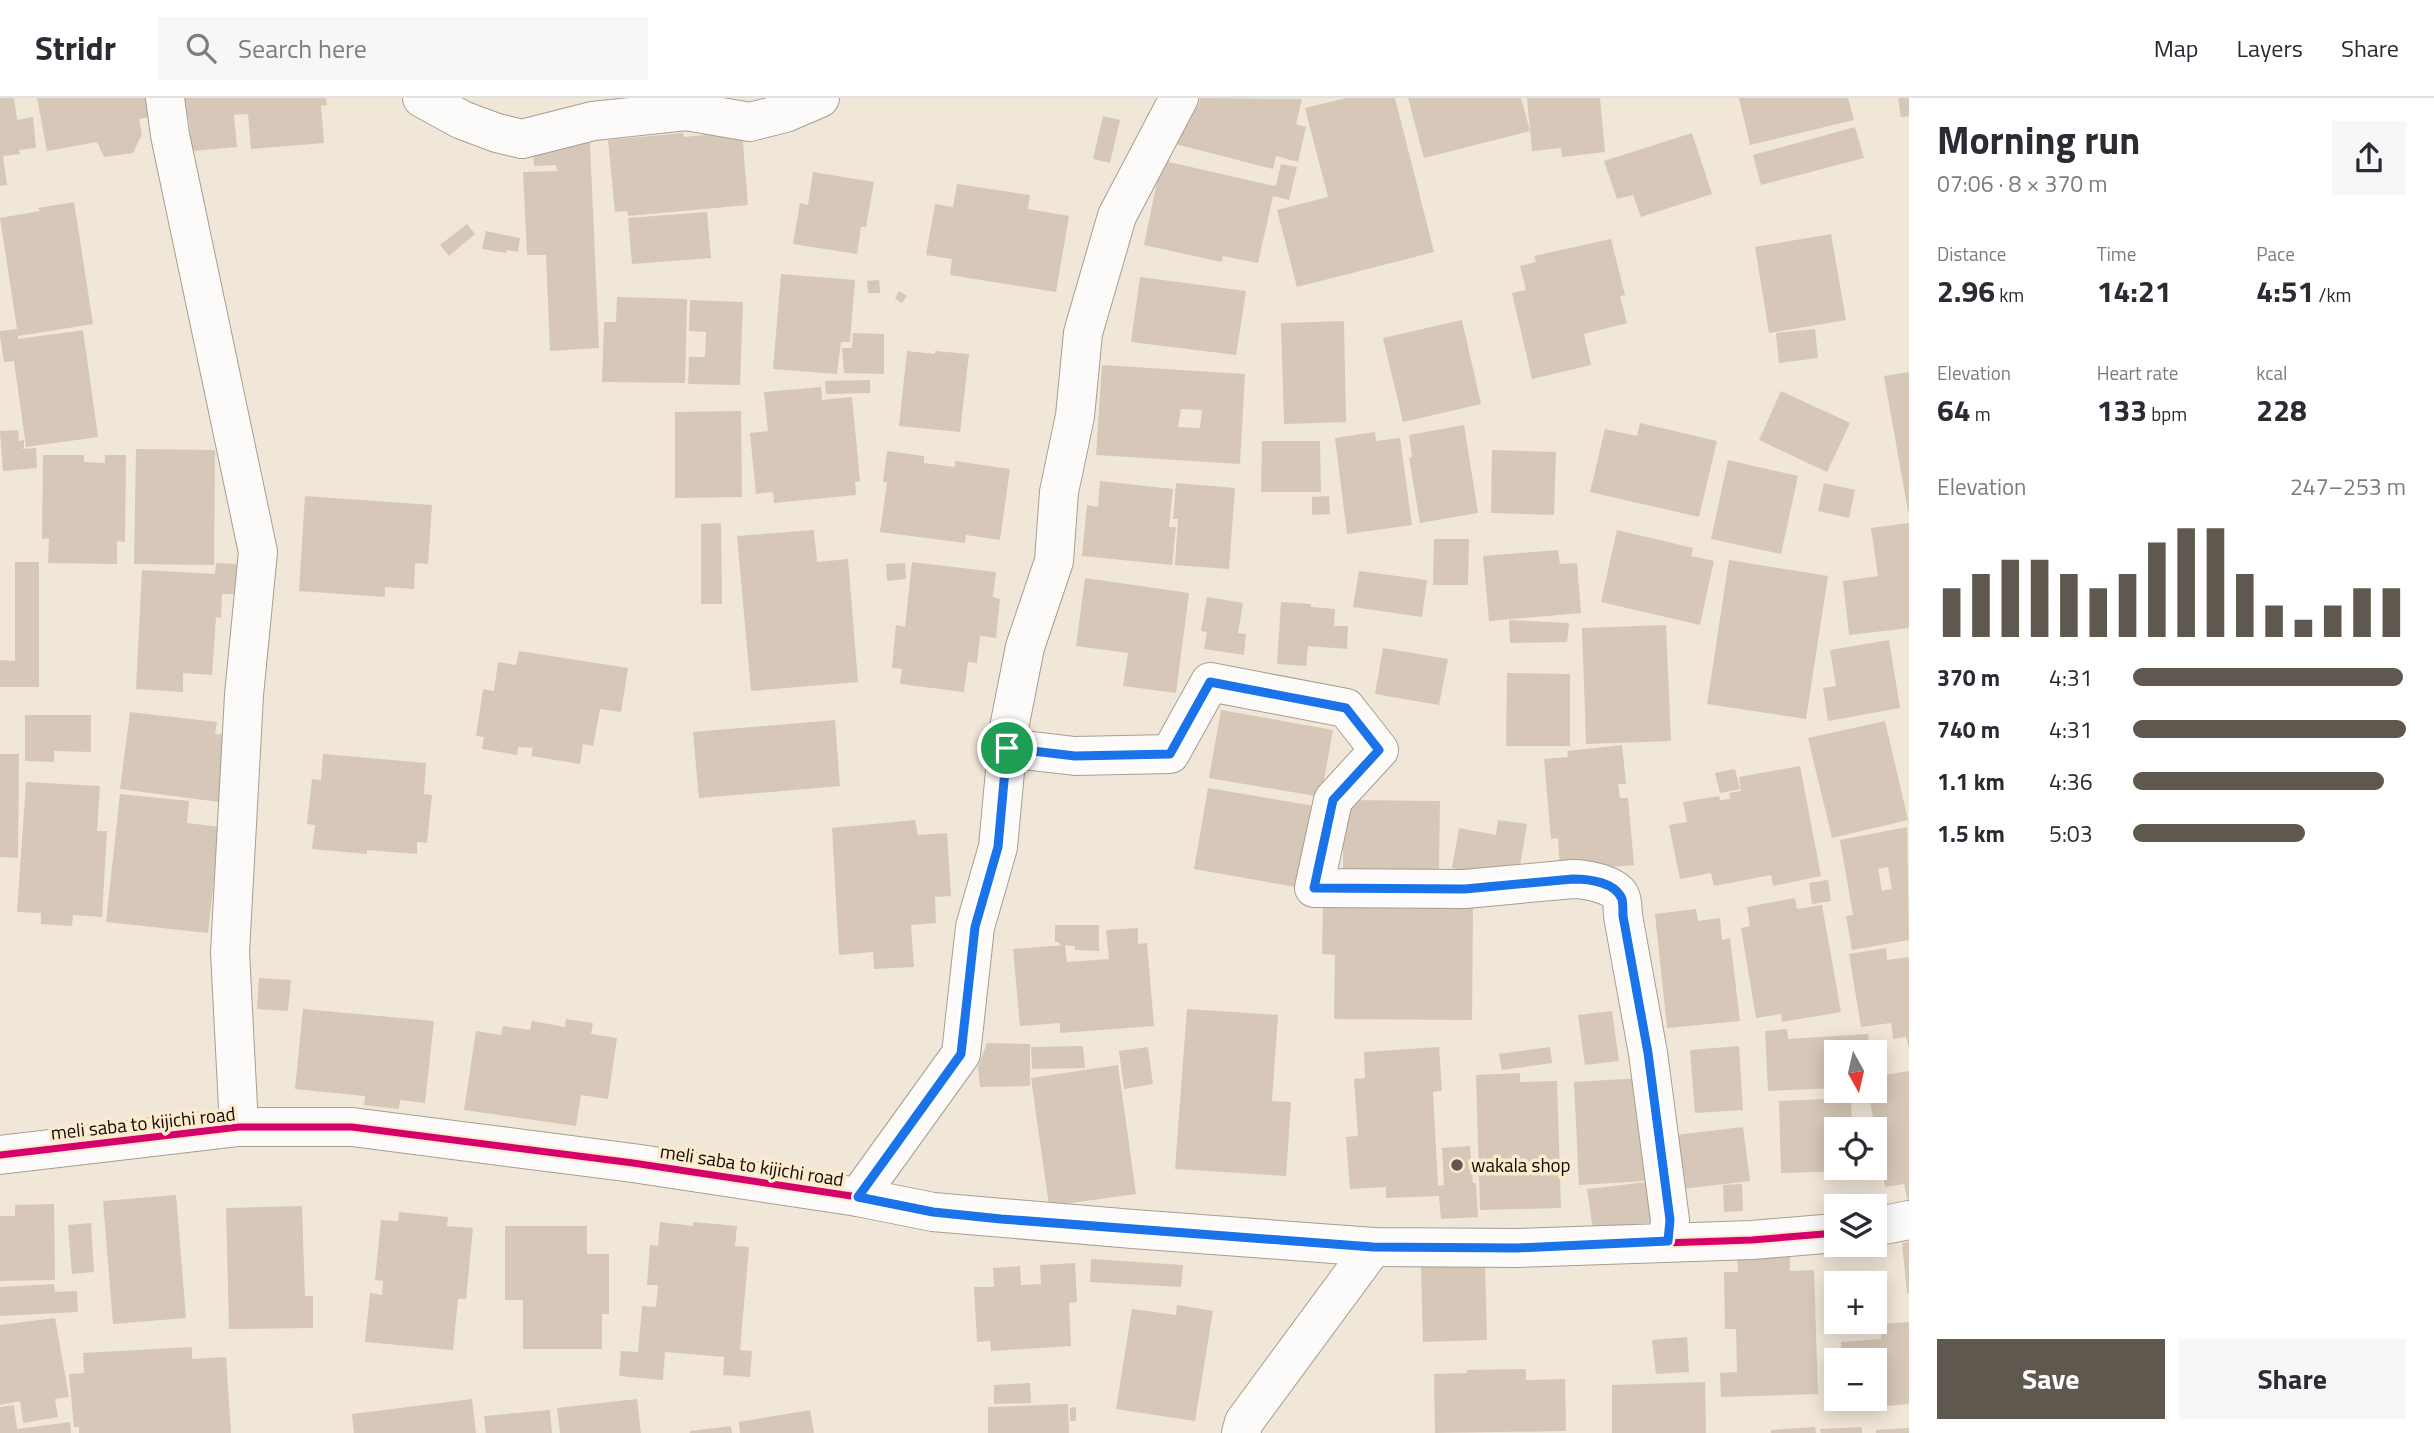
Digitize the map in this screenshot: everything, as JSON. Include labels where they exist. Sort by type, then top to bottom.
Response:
[{"type":"street","points":[[165,98],[170,135],[258,552],[244,695],[230,952],[239,1127]]},
{"type":"street","points":[[422,98],[462,120],[522,139],[593,121],[687,111],[750,122],[785,113],[820,98]]},
{"type":"street","points":[[858,1197],[961,1054],[975,927],[998,847],[1007,748],[1026,647],[1054,561],[1059,492],[1075,416],[1083,333],[1117,216],[1179,98]]},
{"type":"street","points":[[1007,748],[1075,756],[1170,754],[1210,682],[1346,708],[1379,750],[1333,800],[1314,888],[1465,889],[1573,879],[1589,879],[1614,888],[1622,900],[1648,1053],[1670,1220],[1668,1241]]},
{"type":"street","name":"meli saba to kijichi road","points":[[0,1155],[239,1127],[352,1128],[633,1163],[858,1197],[933,1212],[1373,1247],[1517,1248],[1752,1240],[1824,1234]]},
{"type":"street","points":[[1887,1224],[1909,1220]]},
{"type":"street","points":[[1241,1433],[1244,1422],[1373,1247]]},
{"type":"building","points":[[0,98],[14,98],[17,120],[33,117],[36,148],[3,156],[7,185],[0,186]]},
{"type":"building","points":[[37,98],[158,98],[161,115],[139,119],[142,134],[133,153],[104,157],[97,142],[47,151]]},
{"type":"building","points":[[183,98],[326,98],[327,105],[321,106],[324,143],[251,149],[248,114],[234,115],[237,147],[192,151],[189,119],[184,119]]},
{"type":"building","points":[[1200,98],[1302,99],[1296,124],[1306,127],[1298,162],[1276,156],[1273,169],[1171,143],[1182,103],[1198,107]]},
{"type":"building","points":[[1346,98],[1395,98],[1434,252],[1297,287],[1277,210],[1328,197],[1305,108]]},
{"type":"building","points":[[1408,98],[1521,98],[1530,131],[1424,158]]},
{"type":"building","points":[[1527,98],[1600,98],[1605,152],[1562,157],[1561,148],[1532,151]]},
{"type":"building","points":[[1739,98],[1848,98],[1854,120],[1750,145]]},
{"type":"building","points":[[1898,98],[1909,98],[1909,116],[1901,117]]},
{"type":"building","points":[[1103,116],[1120,120],[1110,163],[1093,159]]},
{"type":"building","points":[[1855,127],[1864,158],[1761,185],[1753,155]]},
{"type":"building","points":[[742,131],[748,205],[628,216],[627,211],[615,212],[608,140]]},
{"type":"building","points":[[1692,133],[1712,194],[1641,217],[1633,195],[1617,199],[1604,161]]},
{"type":"building","points":[[590,143],[599,348],[550,351],[546,255],[527,255],[523,172],[557,171],[556,165],[534,166],[533,150],[559,144]]},
{"type":"building","points":[[1163,152],[1170,154],[1169,162],[1274,186],[1281,164],[1297,167],[1289,200],[1273,196],[1258,263],[1223,256],[1222,262],[1144,245]]},
{"type":"building","points":[[813,172],[874,182],[866,227],[861,227],[857,254],[793,244],[800,203],[808,205]]},
{"type":"building","points":[[957,184],[1030,195],[1028,209],[1069,216],[1056,292],[950,275],[952,259],[926,255],[935,204],[953,207]]},
{"type":"building","points":[[74,202],[93,324],[18,336],[18,339],[83,330],[98,437],[26,447],[14,361],[4,362],[0,336],[0,331],[17,329],[0,218]]},
{"type":"building","points":[[707,212],[711,258],[632,264],[628,218]]},
{"type":"building","points":[[467,224],[475,234],[449,256],[440,245]]},
{"type":"building","points":[[486,231],[520,238],[518,252],[482,249]]},
{"type":"building","points":[[1831,234],[1846,320],[1769,333],[1755,247]]},
{"type":"building","points":[[1611,239],[1625,295],[1620,296],[1627,323],[1584,334],[1591,365],[1532,379],[1512,293],[1526,290],[1520,266],[1536,262],[1534,256]]},
{"type":"building","points":[[781,274],[855,280],[850,342],[841,342],[837,374],[773,369]]},
{"type":"building","points":[[1140,277],[1246,291],[1236,355],[1131,342]]},
{"type":"building","points":[[879,280],[880,293],[868,293],[867,281]]},
{"type":"building","points":[[899,291],[907,296],[902,303],[895,299]]},
{"type":"building","points":[[617,297],[687,299],[685,383],[602,382],[604,322],[616,322]]},
{"type":"building","points":[[690,300],[743,302],[740,385],[688,384],[689,357],[705,357],[706,332],[689,331]]},
{"type":"building","points":[[1462,320],[1481,404],[1403,422],[1383,338]]},
{"type":"building","points":[[1344,321],[1346,422],[1284,424],[1281,323]]},
{"type":"building","points":[[1815,329],[1818,358],[1779,363],[1776,333]]},
{"type":"building","points":[[853,333],[884,334],[884,374],[844,373],[842,348],[852,348]]},
{"type":"building","points":[[907,351],[969,354],[960,432],[899,426]]},
{"type":"building","points":[[1102,365],[1245,374],[1240,464],[1096,455]],"holes":[[[1181,409],[1202,410],[1200,428],[1178,427]]]},
{"type":"building","points":[[1909,372],[1909,511],[1908,511],[1884,376]]},
{"type":"building","points":[[870,380],[870,393],[826,394],[825,381]]},
{"type":"building","points":[[821,387],[822,400],[852,397],[860,481],[855,482],[856,495],[774,503],[773,492],[756,494],[750,433],[768,431],[764,392]]},
{"type":"building","points":[[1781,391],[1850,423],[1827,472],[1759,440]]},
{"type":"building","points":[[741,411],[742,497],[675,498],[675,412]]},
{"type":"building","points":[[1640,423],[1717,441],[1699,517],[1590,492],[1605,429],[1637,436]]},
{"type":"building","points":[[1464,425],[1478,513],[1420,523],[1409,458],[1412,457],[1409,435]]},
{"type":"building","points":[[18,430],[19,441],[24,440],[24,448],[21,449],[36,448],[37,468],[3,471],[0,431]]},
{"type":"building","points":[[1375,432],[1376,441],[1400,438],[1412,525],[1347,534],[1335,438]]},
{"type":"building","points":[[1262,441],[1320,441],[1321,492],[1261,492]]},
{"type":"building","points":[[136,449],[215,450],[214,565],[134,564]]},
{"type":"building","points":[[1492,450],[1556,452],[1554,515],[1491,513]]},
{"type":"building","points":[[887,451],[924,456],[924,463],[955,467],[955,461],[1010,469],[1000,540],[966,535],[965,543],[880,532],[887,482],[883,482]]},
{"type":"building","points":[[43,455],[84,455],[84,462],[105,463],[105,455],[126,455],[125,542],[117,541],[117,564],[48,563],[49,538],[42,539]]},
{"type":"building","points":[[1728,460],[1798,476],[1781,554],[1711,539]]},
{"type":"building","points":[[1100,481],[1173,489],[1169,527],[1176,527],[1172,565],[1082,556],[1087,505],[1098,507]]},
{"type":"building","points":[[1176,483],[1235,488],[1229,569],[1175,565],[1178,519],[1173,519]]},
{"type":"building","points":[[1824,483],[1855,490],[1849,518],[1818,511]]},
{"type":"building","points":[[305,496],[432,505],[428,564],[415,563],[414,589],[385,587],[385,597],[299,591]]},
{"type":"building","points":[[1329,496],[1330,514],[1312,515],[1312,497]]},
{"type":"building","points":[[721,523],[722,604],[701,604],[701,524]]},
{"type":"building","points":[[1909,523],[1909,628],[1849,635],[1843,581],[1878,576],[1871,528]]},
{"type":"building","points":[[814,530],[817,562],[848,559],[858,682],[751,691],[737,536]]},
{"type":"building","points":[[1617,530],[1693,548],[1691,556],[1714,561],[1700,625],[1601,602]]},
{"type":"building","points":[[1434,539],[1469,539],[1468,585],[1433,585]]},
{"type":"building","points":[[1558,550],[1560,564],[1577,563],[1581,613],[1489,621],[1483,556]]},
{"type":"building","points":[[1729,560],[1828,576],[1806,719],[1707,704]]},
{"type":"building","points":[[15,562],[39,562],[39,687],[0,687],[0,660],[15,661]]},
{"type":"building","points":[[912,562],[996,572],[993,597],[1000,599],[996,638],[980,636],[977,663],[968,662],[964,692],[900,684],[902,669],[892,668],[896,625],[905,627]]},
{"type":"building","points":[[216,563],[237,564],[236,594],[222,594],[221,618],[216,617],[212,675],[183,673],[183,692],[136,689],[142,570],[215,574]]},
{"type":"building","points":[[905,563],[906,579],[887,581],[886,564]]},
{"type":"building","points":[[1359,571],[1427,580],[1422,617],[1353,607]]},
{"type":"building","points":[[1085,578],[1189,593],[1176,693],[1123,686],[1128,653],[1076,646]]},
{"type":"building","points":[[1207,597],[1243,603],[1238,633],[1246,634],[1244,655],[1204,649],[1207,632],[1201,631]]},
{"type":"building","points":[[1281,602],[1335,609],[1334,626],[1348,626],[1347,649],[1308,646],[1306,666],[1277,664]]},
{"type":"building","points":[[1509,620],[1569,623],[1567,642],[1510,643]]},
{"type":"building","points":[[1666,625],[1671,741],[1586,744],[1582,628]]},
{"type":"building","points":[[1889,640],[1900,708],[1828,721],[1823,688],[1836,686],[1830,650]]},
{"type":"building","points":[[1383,648],[1448,659],[1439,705],[1375,694]]},
{"type":"building","points":[[519,651],[628,668],[621,712],[600,709],[593,746],[583,744],[580,764],[531,756],[533,748],[518,747],[517,755],[482,749],[484,737],[476,736],[483,689],[494,691],[498,662],[516,665]]},
{"type":"building","points":[[1507,673],[1570,674],[1570,746],[1506,746]]},
{"type":"building","points":[[1221,710],[1333,730],[1321,797],[1209,778]]},
{"type":"building","points":[[130,712],[217,722],[215,734],[228,735],[219,802],[120,789]]},
{"type":"building","points":[[25,715],[91,715],[91,752],[54,751],[54,762],[25,761]]},
{"type":"building","points":[[835,720],[840,786],[699,798],[693,732]]},
{"type":"building","points":[[1885,721],[1908,820],[1832,838],[1808,738]]},
{"type":"building","points":[[1622,745],[1626,784],[1618,784],[1620,798],[1628,798],[1634,865],[1560,871],[1558,838],[1551,839],[1544,759],[1568,757],[1567,751]]},
{"type":"building","points":[[0,754],[19,754],[18,858],[0,857]]},
{"type":"building","points":[[323,754],[426,763],[424,794],[432,795],[427,843],[417,842],[417,854],[367,850],[367,854],[312,849],[315,825],[307,824],[312,779],[321,780]]},
{"type":"building","points":[[1800,766],[1821,876],[1773,886],[1771,875],[1714,886],[1711,873],[1680,879],[1669,825],[1687,822],[1683,802],[1719,796],[1720,800],[1730,799],[1729,793],[1741,791],[1739,777]]},
{"type":"building","points":[[1735,769],[1740,789],[1720,793],[1715,773]]},
{"type":"building","points":[[26,782],[100,786],[97,831],[107,831],[102,917],[73,915],[72,926],[41,924],[41,913],[17,912]]},
{"type":"building","points":[[1208,788],[1315,806],[1301,888],[1194,869]]},
{"type":"building","points":[[120,794],[189,801],[187,823],[220,827],[208,933],[106,922]]},
{"type":"building","points":[[1343,800],[1440,801],[1439,870],[1343,869]]},
{"type":"building","points":[[915,820],[918,835],[947,833],[951,896],[935,897],[936,923],[911,925],[914,967],[874,969],[873,952],[839,955],[832,828]]},
{"type":"building","points":[[1498,820],[1527,824],[1518,878],[1452,868],[1459,828],[1496,835]]},
{"type":"building","points":[[1907,827],[1909,940],[1852,950],[1846,916],[1853,915],[1840,840]],"holes":[[[1888,867],[1892,889],[1882,891],[1878,869]]]},
{"type":"building","points":[[1828,880],[1831,901],[1812,904],[1809,883]]},
{"type":"building","points":[[1795,898],[1797,909],[1822,905],[1841,1012],[1782,1022],[1781,1014],[1756,1018],[1741,928],[1750,926],[1747,907]]},
{"type":"building","points":[[1323,904],[1473,904],[1472,1020],[1334,1019],[1335,955],[1322,954]]},
{"type":"building","points":[[1696,909],[1698,921],[1720,918],[1722,940],[1730,938],[1740,1021],[1667,1028],[1655,914]]},
{"type":"building","points":[[1055,925],[1099,925],[1099,951],[1075,950],[1075,946],[1060,945],[1055,942]]},
{"type":"building","points":[[1138,928],[1138,944],[1147,943],[1154,1026],[1060,1033],[1060,1023],[1020,1026],[1013,949],[1065,945],[1067,962],[1109,959],[1106,930]]},
{"type":"building","points":[[1886,948],[1887,960],[1909,957],[1909,1048],[1906,1037],[1893,1039],[1891,1023],[1861,1027],[1849,954]]},
{"type":"building","points":[[259,978],[291,980],[288,1011],[257,1009]]},
{"type":"building","points":[[303,1009],[434,1021],[425,1103],[400,1100],[399,1109],[364,1105],[365,1096],[295,1089]]},
{"type":"building","points":[[1187,1009],[1278,1015],[1272,1101],[1291,1102],[1286,1176],[1175,1169]]},
{"type":"building","points":[[1612,1011],[1619,1061],[1585,1065],[1578,1015]]},
{"type":"building","points":[[566,1019],[593,1023],[591,1034],[617,1038],[608,1099],[581,1095],[576,1126],[464,1110],[476,1031],[501,1035],[503,1026],[530,1030],[532,1021],[565,1027]]},
{"type":"building","points":[[1787,1029],[1788,1039],[1868,1034],[1868,1040],[1824,1040],[1824,1089],[1768,1091],[1765,1031]]},
{"type":"building","points":[[987,1043],[1030,1044],[1030,1086],[980,1087],[978,1067]]},
{"type":"building","points":[[1083,1046],[1085,1068],[1032,1069],[1031,1047]]},
{"type":"building","points":[[1739,1046],[1743,1110],[1695,1113],[1690,1050]]},
{"type":"building","points":[[1148,1047],[1153,1084],[1124,1089],[1119,1051]]},
{"type":"building","points":[[1439,1047],[1442,1091],[1433,1092],[1438,1186],[1444,1185],[1442,1148],[1470,1146],[1478,1217],[1441,1219],[1439,1196],[1386,1198],[1386,1187],[1350,1189],[1346,1137],[1358,1136],[1354,1079],[1365,1078],[1364,1052]]},
{"type":"building","points":[[1550,1047],[1552,1063],[1502,1070],[1499,1054]]},
{"type":"building","points":[[1118,1065],[1136,1194],[1049,1206],[1031,1078]]},
{"type":"building","points":[[1909,1071],[1909,1203],[1904,1184],[1885,1187],[1887,1117],[1873,1117],[1871,1103],[1887,1103],[1887,1075]]},
{"type":"building","points":[[1520,1073],[1520,1082],[1557,1081],[1561,1208],[1480,1210],[1476,1075]]},
{"type":"building","points":[[1641,1078],[1646,1181],[1579,1185],[1574,1082]]},
{"type":"building","points":[[1824,1099],[1824,1103],[1851,1103],[1852,1117],[1824,1117],[1824,1172],[1781,1173],[1779,1101]]},
{"type":"building","points":[[1743,1127],[1750,1181],[1673,1190],[1667,1136]]},
{"type":"building","points":[[1656,1181],[1660,1221],[1593,1230],[1587,1189]]},
{"type":"building","points":[[1742,1184],[1743,1211],[1724,1212],[1723,1185]]},
{"type":"building","points":[[176,1195],[186,1318],[113,1324],[103,1201]]},
{"type":"building","points":[[54,1204],[55,1280],[0,1281],[0,1216],[15,1216],[15,1205]]},
{"type":"building","points":[[302,1206],[305,1296],[313,1296],[313,1328],[229,1329],[226,1208]]},
{"type":"building","points":[[399,1212],[448,1217],[447,1226],[473,1228],[466,1299],[458,1299],[453,1350],[365,1342],[370,1293],[382,1295],[383,1281],[375,1280],[381,1220],[398,1221]]},
{"type":"building","points":[[660,1222],[693,1226],[693,1222],[737,1226],[735,1246],[749,1247],[740,1350],[752,1351],[750,1377],[723,1375],[724,1357],[665,1352],[663,1380],[619,1376],[621,1351],[638,1352],[642,1306],[656,1307],[658,1285],[647,1285],[650,1245],[658,1246]]},
{"type":"building","points":[[91,1223],[94,1272],[72,1274],[68,1225]]},
{"type":"building","points":[[505,1226],[587,1226],[587,1254],[609,1254],[609,1314],[602,1314],[602,1349],[523,1349],[523,1300],[505,1300]]},
{"type":"building","points":[[1909,1242],[1909,1293],[1907,1293],[1902,1243]]},
{"type":"building","points":[[1790,1255],[1790,1271],[1814,1270],[1818,1394],[1721,1397],[1720,1373],[1737,1372],[1736,1329],[1725,1329],[1724,1272],[1738,1272],[1737,1257]]},
{"type":"building","points":[[1091,1259],[1183,1265],[1181,1287],[1090,1282]]},
{"type":"building","points":[[1075,1263],[1077,1302],[1069,1303],[1071,1346],[991,1351],[990,1341],[977,1342],[974,1287],[994,1287],[993,1268],[1020,1266],[1021,1285],[1041,1284],[1040,1265]]},
{"type":"building","points":[[1485,1263],[1487,1340],[1423,1342],[1421,1265]]},
{"type":"building","points":[[54,1284],[55,1292],[77,1291],[78,1312],[0,1316],[0,1287]]},
{"type":"building","points":[[1177,1305],[1213,1311],[1195,1421],[1116,1409],[1132,1309],[1176,1315]]},
{"type":"building","points":[[55,1318],[69,1397],[55,1399],[58,1417],[23,1423],[20,1401],[0,1405],[0,1325]]},
{"type":"building","points":[[1909,1322],[1909,1404],[1887,1406],[1887,1348],[1841,1348],[1841,1342],[1881,1339],[1881,1334],[1887,1334],[1887,1324]]},
{"type":"building","points":[[1687,1337],[1689,1372],[1656,1374],[1652,1340]]},
{"type":"building","points":[[192,1347],[192,1359],[226,1357],[231,1433],[79,1433],[79,1427],[74,1427],[69,1374],[84,1373],[83,1353]]},
{"type":"building","points":[[1526,1369],[1526,1380],[1565,1379],[1566,1431],[1435,1433],[1434,1374],[1467,1373],[1467,1370]]},
{"type":"building","points":[[1705,1382],[1706,1433],[1612,1433],[1612,1385]]},
{"type":"building","points":[[1030,1383],[1031,1403],[994,1404],[994,1385]]},
{"type":"building","points":[[472,1399],[476,1433],[354,1433],[352,1414]]},
{"type":"building","points":[[637,1399],[641,1433],[560,1433],[557,1408]]},
{"type":"building","points":[[1068,1404],[1069,1433],[988,1433],[988,1407]]},
{"type":"building","points":[[14,1405],[17,1429],[70,1422],[71,1433],[0,1433],[0,1407]]},
{"type":"building","points":[[1076,1407],[1076,1421],[1070,1421],[1070,1408]]},
{"type":"building","points":[[550,1410],[552,1433],[486,1433],[484,1416]]},
{"type":"building","points":[[810,1410],[814,1433],[740,1433],[739,1422]]},
{"type":"building","points":[[731,1426],[732,1433],[690,1433],[690,1431]]},
{"type":"building","points":[[1815,1427],[1816,1433],[1771,1433],[1771,1430]]},
{"type":"building","points":[[1862,1427],[1862,1433],[1821,1433],[1820,1429]]},
{"type":"building","points":[[1909,1428],[1909,1433],[1876,1433],[1876,1430]]},
{"type":"cycle path","points":[[1007,748],[1075,756],[1170,754],[1210,682],[1346,708],[1379,750],[1333,800],[1314,888],[1465,889],[1573,879],[1595,882],[1614,889],[1621,899],[1648,1053],[1670,1220],[1668,1241]]},
{"type":"cycle path","points":[[0,1155],[239,1127],[352,1127],[633,1163],[858,1197],[933,1212],[1373,1247],[1517,1248],[1752,1240],[1824,1234]]},
{"type":"place","name":"wakala shop","points":[[1457,1165]]},
{"type":"route","points":[[1210,682],[1346,708],[1379,750],[1333,800],[1314,888],[1465,889],[1589,879],[1614,888],[1622,900],[1648,1053],[1670,1220],[1668,1241],[1517,1248],[1373,1247],[1001,1219],[933,1212],[858,1197],[961,1054],[975,927],[998,847],[1007,748],[1075,756],[1170,754],[1210,682]]}]
